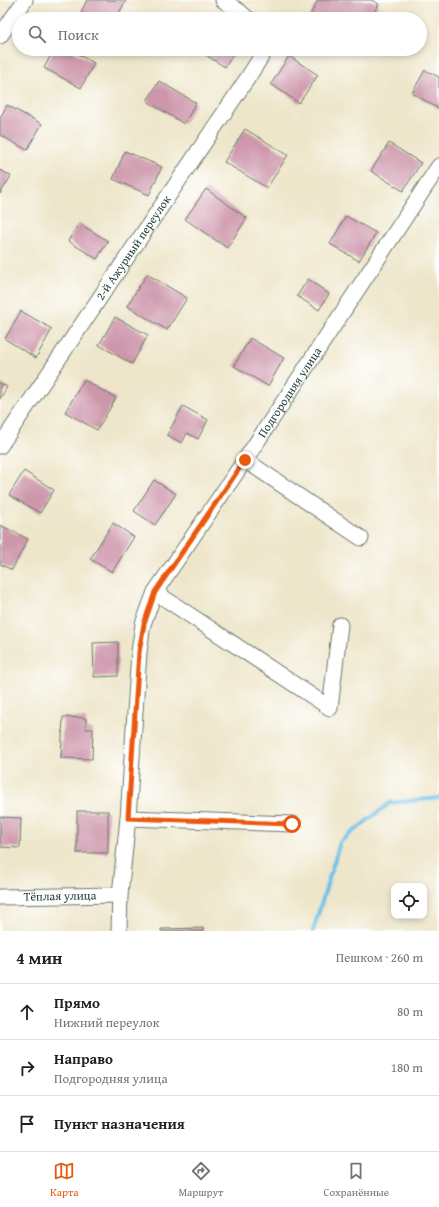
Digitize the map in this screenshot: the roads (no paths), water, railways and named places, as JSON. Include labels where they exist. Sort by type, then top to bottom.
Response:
[{"type":"street","points":[[17,12],[25,0]]},
{"type":"street","points":[[223,0],[240,12]]},
{"type":"street","points":[[0,36],[12,19]]},
{"type":"street","name":"2-й Ажурный переулок","points":[[0,446],[239,92],[262,56]]},
{"type":"street","name":"Подгородняя улица","points":[[119,931],[120,896],[128,818],[139,652],[144,624],[155,592],[245,460],[439,166]]},
{"type":"street","points":[[245,460],[361,538]]},
{"type":"street","points":[[155,592],[330,708],[340,625]]},
{"type":"street","points":[[128,818],[292,824]]},
{"type":"street","name":"Тёплая улица","points":[[0,897],[120,896]]},
{"type":"waterway","points":[[313,931],[340,842],[390,803],[439,798]]}]
